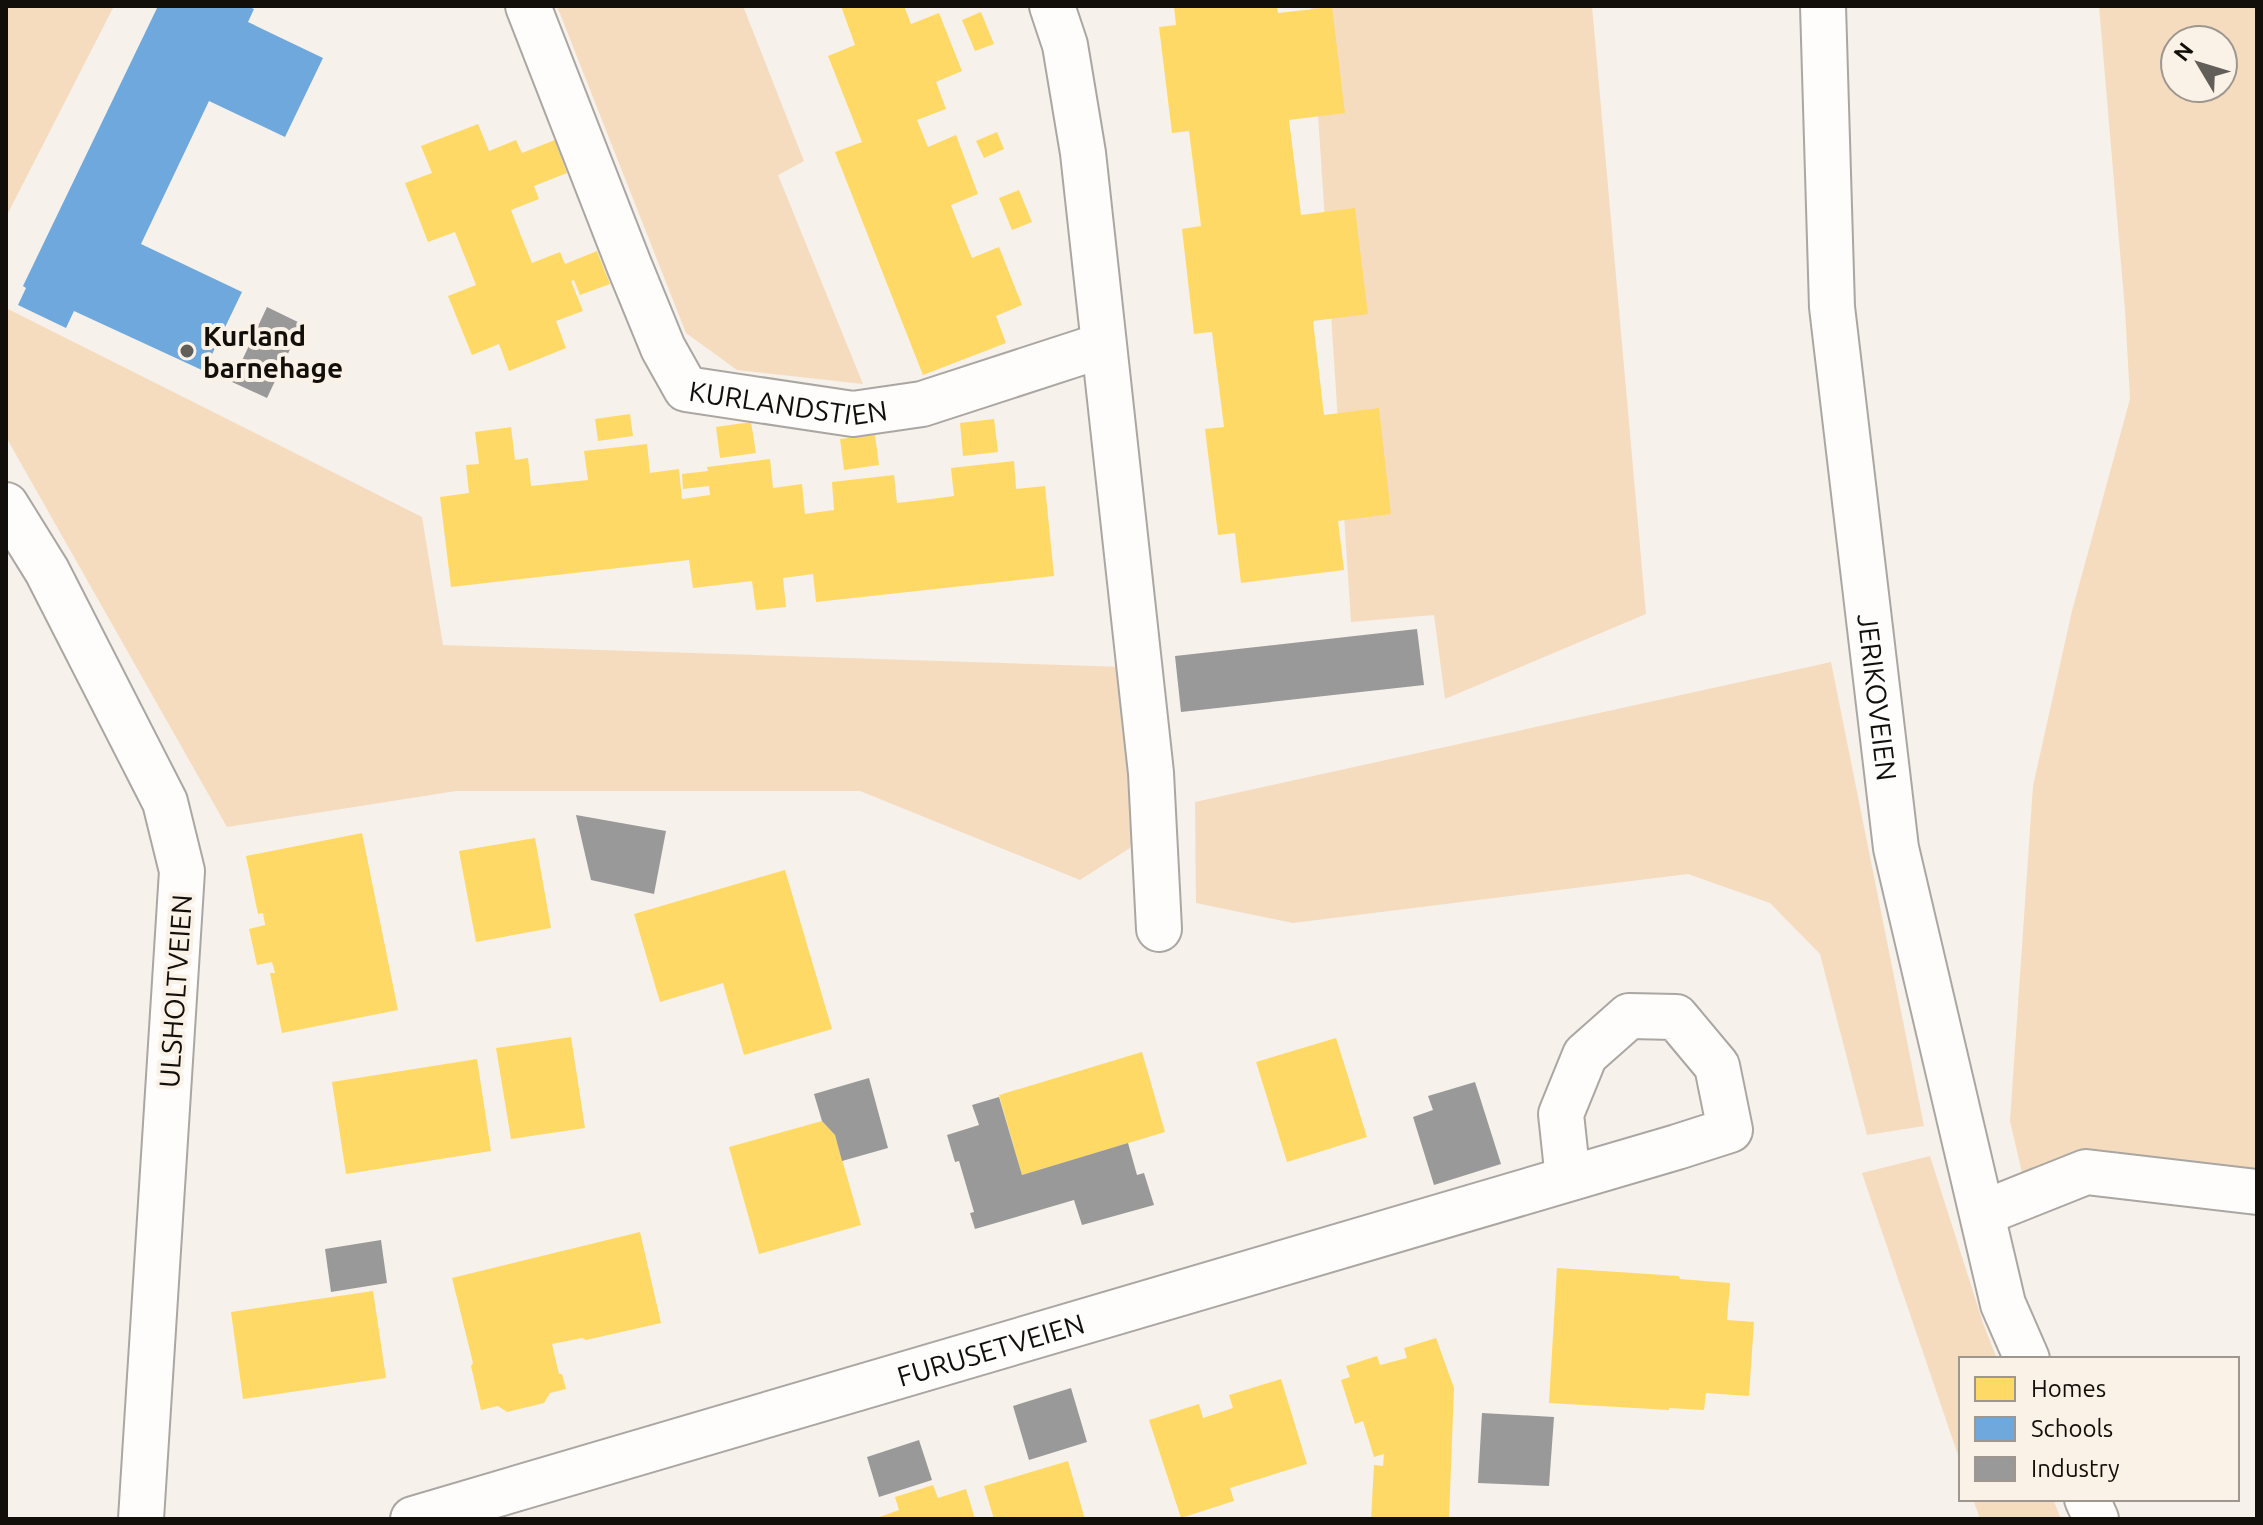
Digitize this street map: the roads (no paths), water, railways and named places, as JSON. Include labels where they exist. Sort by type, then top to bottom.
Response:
[{"type":"street","name":"KURLANDSTIEN","points":[[528,6],[663,348],[686,389],[853,414],[922,404],[1085,351],[1103,348]]},
{"type":"street","points":[[1052,6],[1065,45],[1083,153],[1151,773],[1159,929]]},
{"type":"street","name":"JERIKOVEIEN","points":[[1819,11],[1832,307],[1896,848],[2003,1304],[2026,1357]]},
{"type":"street","name":"ULSHOLTVEIEN","points":[[6,505],[47,571],[165,802],[182,871],[141,1519]]},
{"type":"street","points":[[1983,1213],[2086,1172],[2257,1192]]},
{"type":"street","name":"FURUSETVEIEN","points":[[413,1519],[1568,1179]]},
{"type":"place","name":"Kurland barnehage","points":[[187,351]]}]
